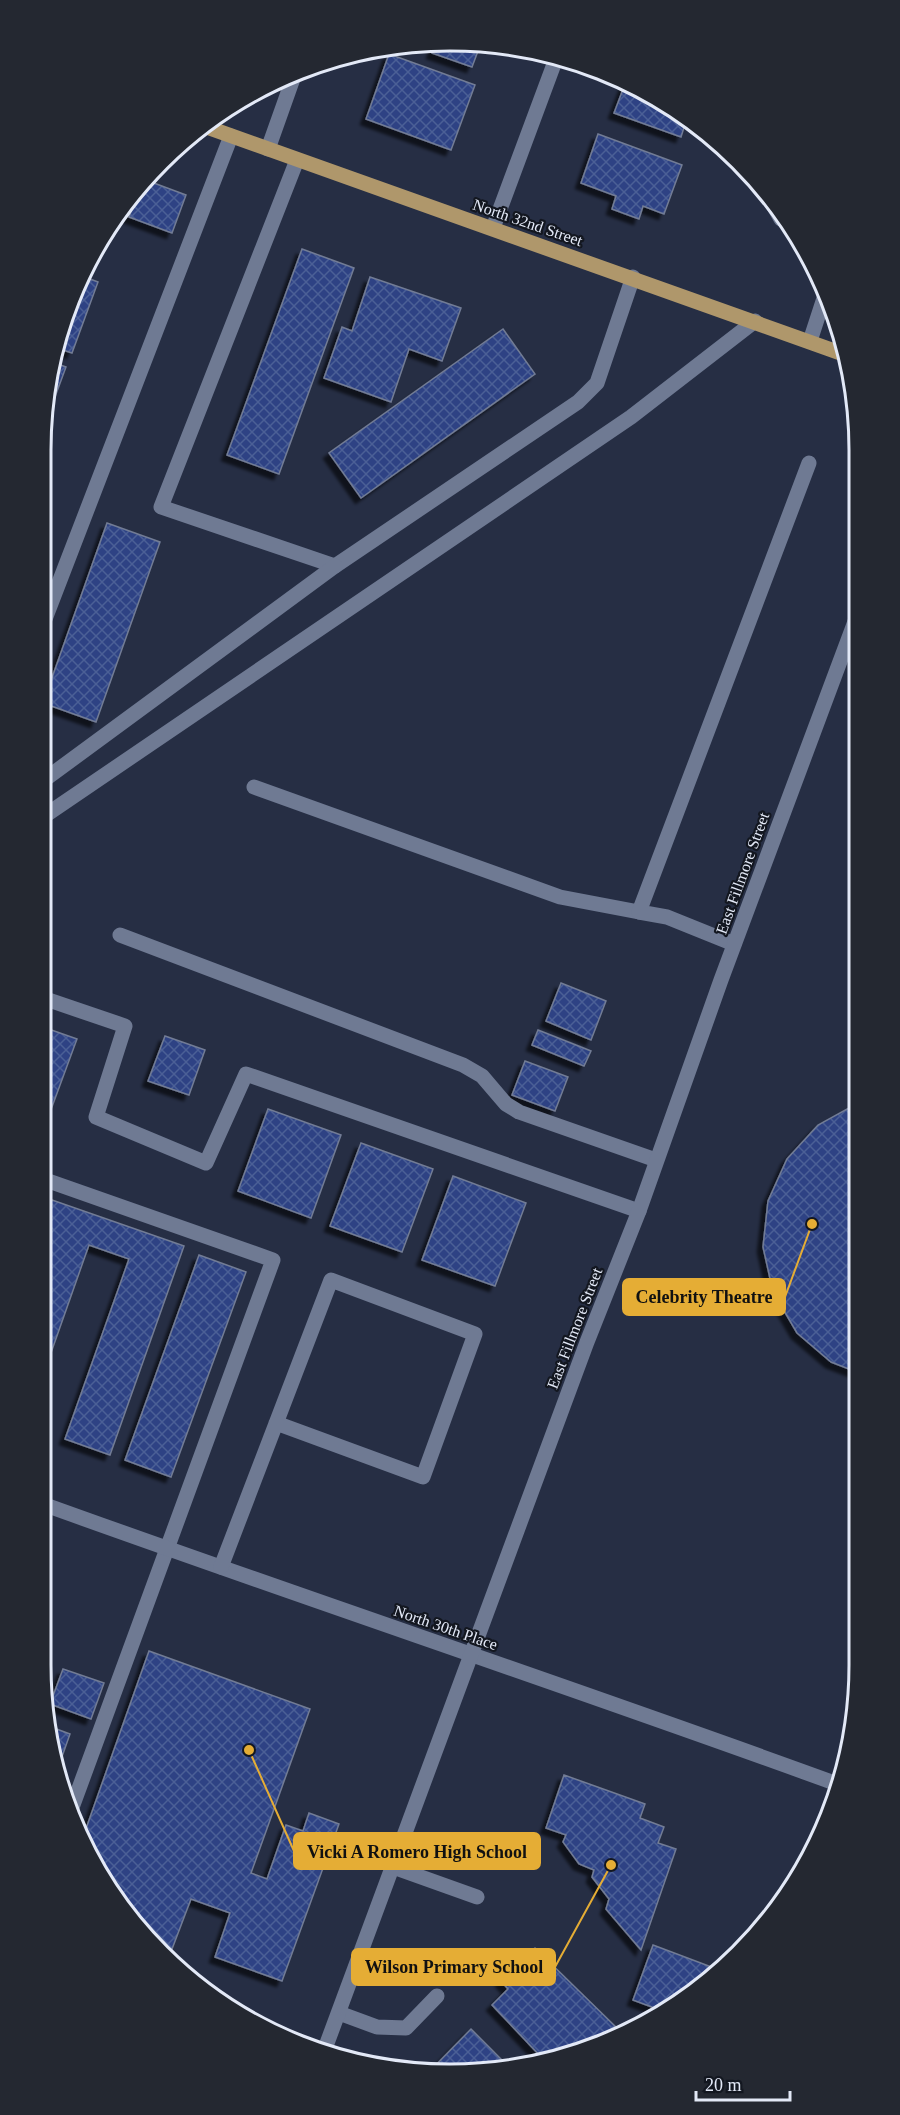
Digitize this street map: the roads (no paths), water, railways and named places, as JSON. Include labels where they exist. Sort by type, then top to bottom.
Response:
[{"type":"main road","name":"North 32nd Street","points":[[212,129],[633,277],[836,351]]},
{"type":"street","points":[[494,228],[554,65]]},
{"type":"street","points":[[268,149],[291,84]]},
{"type":"street","points":[[51,604],[231,136]]},
{"type":"street","points":[[297,160],[162,507],[335,566]]},
{"type":"street","points":[[51,775],[335,566],[578,402],[597,382],[633,277]]},
{"type":"street","points":[[810,341],[822,305]]},
{"type":"street","points":[[51,812],[631,417],[755,321]]},
{"type":"street","points":[[639,912],[808,463]]},
{"type":"street","name":"East Fillmore Street","points":[[327,2044],[587,1342],[639,1211],[734,944],[849,635]]},
{"type":"street","points":[[254,787],[560,897],[667,917],[734,944]]},
{"type":"street","points":[[120,935],[463,1065],[482,1076],[506,1104],[519,1112],[656,1160]]},
{"type":"street","points":[[51,1001],[125,1026],[96,1117],[206,1163],[246,1074],[639,1211]]},
{"type":"street","points":[[51,1182],[273,1260],[73,1797]]},
{"type":"street","points":[[221,1568],[276,1423],[331,1280],[475,1334],[423,1477],[276,1423]]},
{"type":"street","name":"North 30th Place","points":[[51,1507],[831,1782]]},
{"type":"street","points":[[393,1867],[477,1897]]},
{"type":"street","points":[[339,2013],[377,2027],[406,2028],[437,1996]]},
{"type":"place","name":"Celebrity Theatre","points":[[812,1224]]},
{"type":"place","name":"Vicki A Romero High School","points":[[249,1750]]},
{"type":"place","name":"Wilson Primary School","points":[[611,1865]]}]
